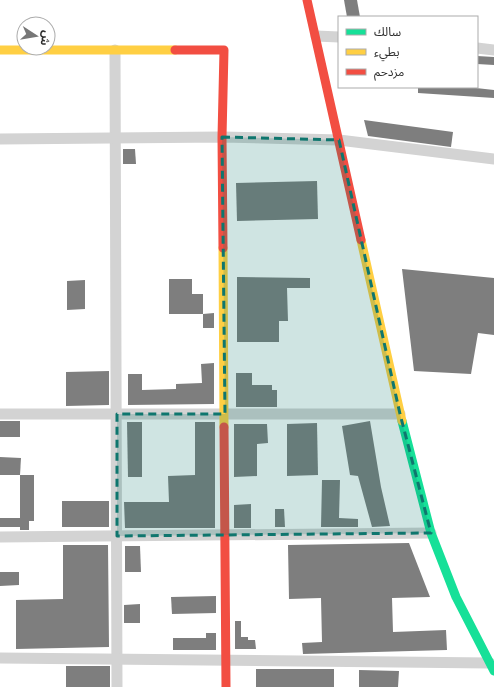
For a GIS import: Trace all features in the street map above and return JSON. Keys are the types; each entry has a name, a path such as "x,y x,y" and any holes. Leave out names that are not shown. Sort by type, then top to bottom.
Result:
{"street":[{"path":"0,658 226,660 492,667 456,597 431,533 400,414 307,0"},
{"path":"316,36 338,37"},
{"path":"478,48 494,50"},
{"path":"0,50 224,50 222,137 226,687"},
{"path":"115,50 117,687"},
{"path":"0,139 222,137 339,140 494,159"},
{"path":"0,414 400,414"},
{"path":"0,537 431,533"}],"highlighted area":[{"path":"222,137 339,140 400,414 431,533 117,536 117,414 225,414"}],"building":[{"path":"344,0 357,0 360,16 347,16"},
{"path":"478,56 494,57 494,65 478,64"},
{"path":"418,88 476,88 494,90 494,98 418,93"},
{"path":"364,120 453,132 451,147 368,136"},
{"path":"123,149 135,149 136,164 123,164"},
{"path":"317,181 318,219 237,221 236,183"},
{"path":"402,269 494,278 494,335 478,333 471,374 414,371"},
{"path":"237,277 310,278 310,288 287,288 288,321 279,321 279,342 237,342"},
{"path":"169,279 192,279 192,294 203,294 203,314 169,314"},
{"path":"85,280 85,309 67,310 67,281"},
{"path":"214,313 214,328 203,328 203,314"},
{"path":"214,363 214,404 128,405 128,374 142,374 142,390 176,389 176,384 202,383 201,364"},
{"path":"109,371 109,405 66,406 66,372"},
{"path":"236,373 252,373 252,385 272,385 272,390 277,390 277,407 236,407"},
{"path":"0,421 20,421 20,437 0,437"},
{"path":"370,421 381,487 390,526 372,527 358,476 350,475 342,426"},
{"path":"127,422 142,422 142,477 128,477"},
{"path":"195,422 215,422 215,528 125,528 124,502 169,502 168,476 195,475"},
{"path":"317,423 318,475 287,476 287,424"},
{"path":"234,424 267,424 268,443 257,444 257,476 234,477"},
{"path":"0,457 21,458 20,475 0,475"},
{"path":"20,475 34,475 34,521 29,521 29,530 20,530 20,527 0,527 0,518 20,518"},
{"path":"322,480 340,480 339,518 358,519 358,527 321,527"},
{"path":"62,501 109,501 109,527 62,527"},
{"path":"251,504 251,528 234,528 234,505"},
{"path":"275,509 284,509 285,527 275,527"},
{"path":"409,543 430,597 392,598 393,632 446,630 447,650 303,654 302,643 322,642 321,598 289,599 288,545"},
{"path":"63,545 108,545 109,647 16,649 16,600 63,599"},
{"path":"125,546 140,546 141,572 125,572"},
{"path":"0,572 19,572 19,585 0,586"},
{"path":"216,596 216,613 172,614 171,597"},
{"path":"140,604 140,623 124,623 124,605"},
{"path":"235,621 241,621 241,637 248,637 248,640 255,640 256,649 235,649"},
{"path":"206,633 216,633 216,650 173,650 173,638 206,638"},
{"path":"66,666 110,666 110,687 66,687"},
{"path":"256,669 334,669 334,687 256,687"},
{"path":"359,670 399,671 398,687 359,687"}],"traffic: fast":[{"path":"402,421 431,533 456,597 494,671"}],"traffic: slow":[{"path":"0,50 175,50"},
{"path":"361,240 402,421"},
{"path":"223,248 224,427"}],"traffic: jam":[{"path":"307,0 361,240"},
{"path":"175,50 224,50 222,137 223,248"},
{"path":"224,427 226,687"}]}
